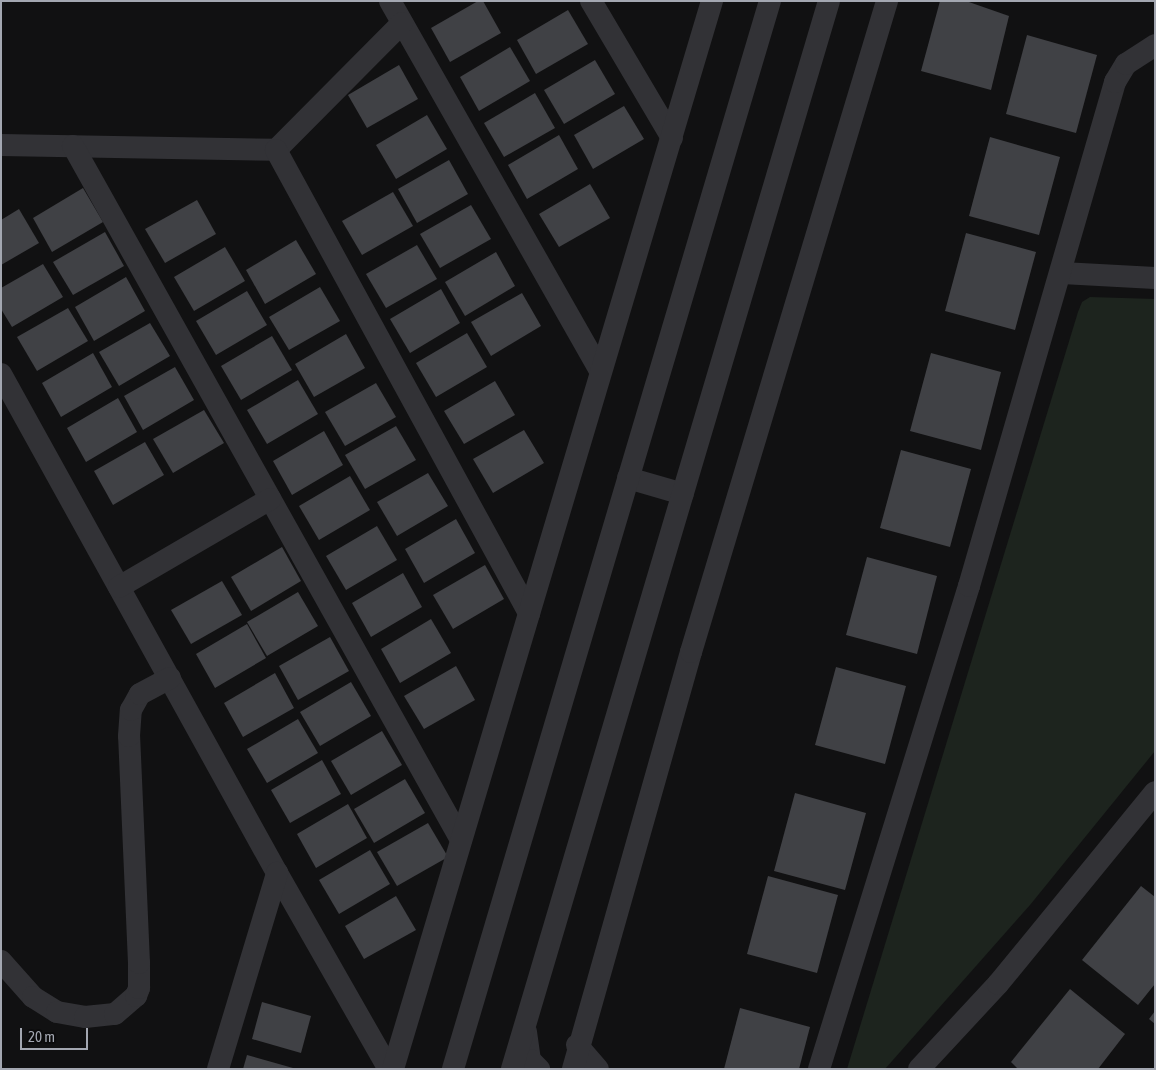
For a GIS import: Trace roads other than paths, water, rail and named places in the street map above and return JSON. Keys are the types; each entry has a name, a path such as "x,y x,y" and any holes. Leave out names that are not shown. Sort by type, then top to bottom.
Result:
{"street":[{"path":"390,1 600,371"},
{"path":"592,1 672,138"},
{"path":"391,1069 712,1"},
{"path":"453,1069 770,1"},
{"path":"512,1069 829,1"},
{"path":"573,1069 577,1044 690,652 887,1"},
{"path":"1,145 276,150 402,23"},
{"path":"819,1069 966,596 1062,272 1115,82 1126,64 1155,45"},
{"path":"73,146 461,840"},
{"path":"276,150 529,613"},
{"path":"1062,272 1155,278"},
{"path":"1,374 9,408 119,587 277,873 391,1069"},
{"path":"628,478 683,494"},
{"path":"119,587 270,498"},
{"path":"1,961 32,997 57,1012 85,1017 115,1014 136,996 139,988 139,963 129,736 131,710 140,694 170,678"},
{"path":"919,1069 998,984 1155,792"},
{"path":"218,1069 277,873"},
{"path":"526,1023 527,1050 530,1060 539,1069"},
{"path":"577,1044 598,1069"}]}
